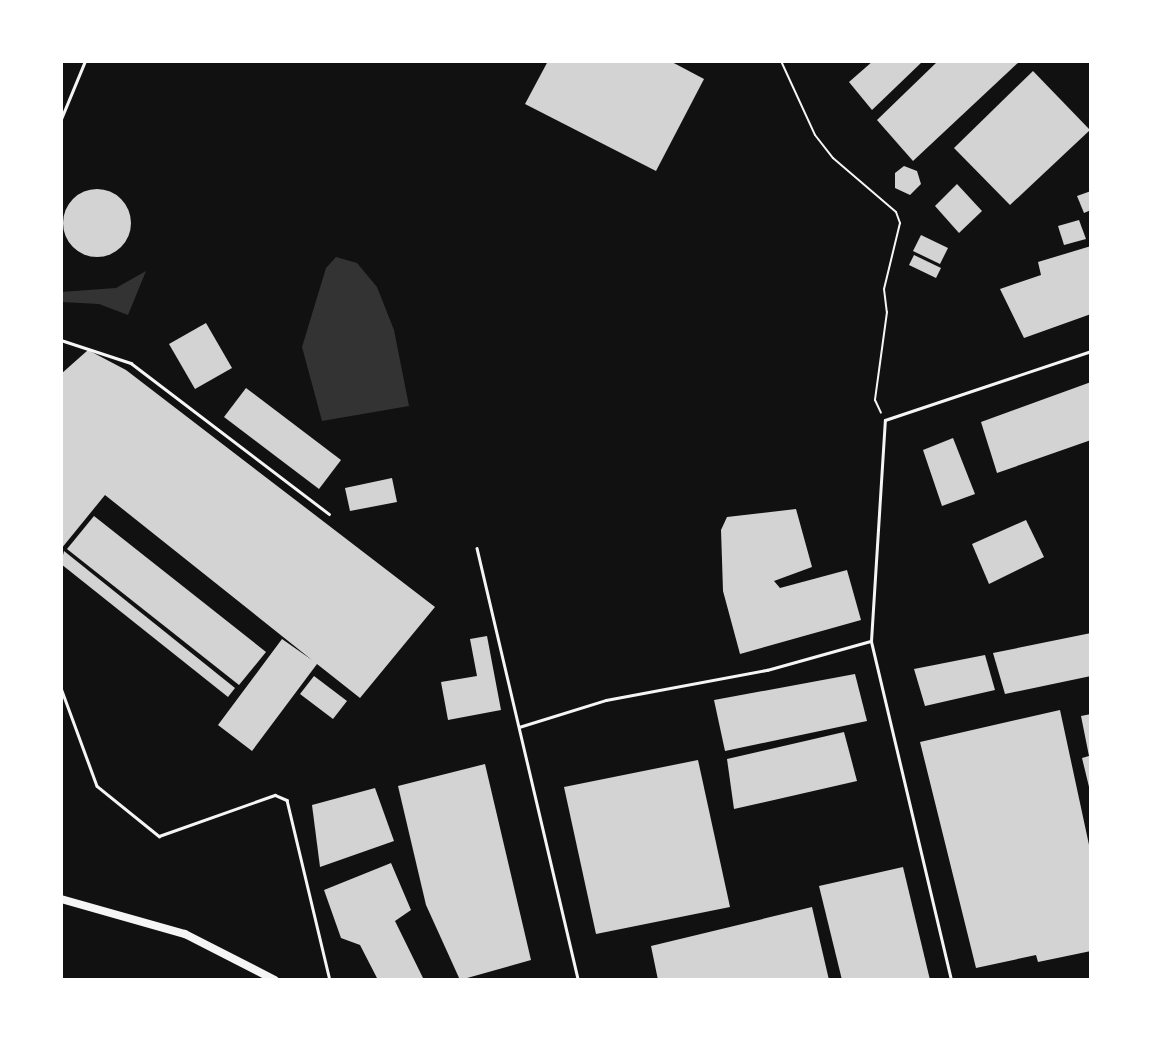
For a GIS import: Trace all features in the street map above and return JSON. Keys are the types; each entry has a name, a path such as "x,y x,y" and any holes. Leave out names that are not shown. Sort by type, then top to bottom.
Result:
{"main road":[{"path":"61,899 185,934 275,980"}],"lane":[{"path":"61,119 85,61"},
{"path":"61,340 131,363 330,514"},
{"path":"951,980 871,640 885,420 1091,351"},
{"path":"477,548 578,980"},
{"path":"519,727 606,700 767,670 871,640"},
{"path":"61,688 97,786 159,836 275,795 286,800 330,980"}],"path":[{"path":"780,61 815,135 833,158 896,212 900,223 888,264 887,312 877,370 875,400 885,420"}],"shaded area":[{"path":"336,257 357,263 377,287 394,330 409,406 322,421 302,347 326,268"},
{"path":"146,271 128,315 99,304 61,302 61,292 116,288"}],"building":[{"path":"548,61 670,61 704,79 656,171 525,104"},
{"path":"873,61 923,61 872,110 849,82"},
{"path":"938,61 1020,61 913,161 877,120"},
{"path":"1033,71 1090,130 1010,205 954,148"},
{"path":"904,166 917,171 921,184 910,195 895,188 895,173"},
{"path":"957,184 982,211 959,233 935,206"},
{"path":"97,189 110,192 121,199 128,210 131,223 128,236 121,247 110,254 97,257 84,254 73,247 66,236 63,223 66,210 73,199 84,192"},
{"path":"1091,191 1091,210 1084,213 1077,196"},
{"path":"1079,220 1086,239 1064,245 1058,226"},
{"path":"921,235 948,248 940,264 913,251"},
{"path":"1091,246 1091,314 1024,338 1000,289 1041,275 1038,262"},
{"path":"914,255 941,268 936,278 909,265"},
{"path":"206,323 232,368 195,389 169,344"},
{"path":"88,350 126,370 435,607 360,698 317,664 252,751 218,725 282,639 312,660 105,495 61,549 61,374"},
{"path":"1091,382 1091,440 997,473 981,422"},
{"path":"246,388 341,460 319,489 224,417"},
{"path":"953,438 975,494 942,506 923,450"},
{"path":"392,478 397,502 350,511 345,488"},
{"path":"796,509 812,567 774,581 780,588 847,570 861,620 740,654 723,591 721,530 727,517"},
{"path":"94,516 266,652 239,685 67,549"},
{"path":"1026,520 1044,557 989,584 972,544"},
{"path":"64,551 235,688 228,697 61,564"},
{"path":"1091,633 1091,676 1005,694 993,653"},
{"path":"487,636 501,710 448,720 441,682 477,676 470,639"},
{"path":"985,655 995,690 925,706 914,669"},
{"path":"855,674 867,721 725,751 714,700"},
{"path":"314,676 347,701 333,719 300,694"},
{"path":"1060,710 1091,854 1091,951 1038,962 1036,955 976,968 920,742"},
{"path":"1091,714 1090,791 1082,758 1089,756 1081,716"},
{"path":"844,732 857,781 734,809 727,759"},
{"path":"698,760 730,907 596,934 564,787"},
{"path":"485,764 531,960 460,980 426,905 398,786"},
{"path":"375,788 394,841 320,867 312,805"},
{"path":"391,863 411,910 395,921 424,980 378,980 360,945 341,938 324,890"},
{"path":"903,867 930,980 842,980 819,886"},
{"path":"812,907 829,980 658,980 651,946"}]}
